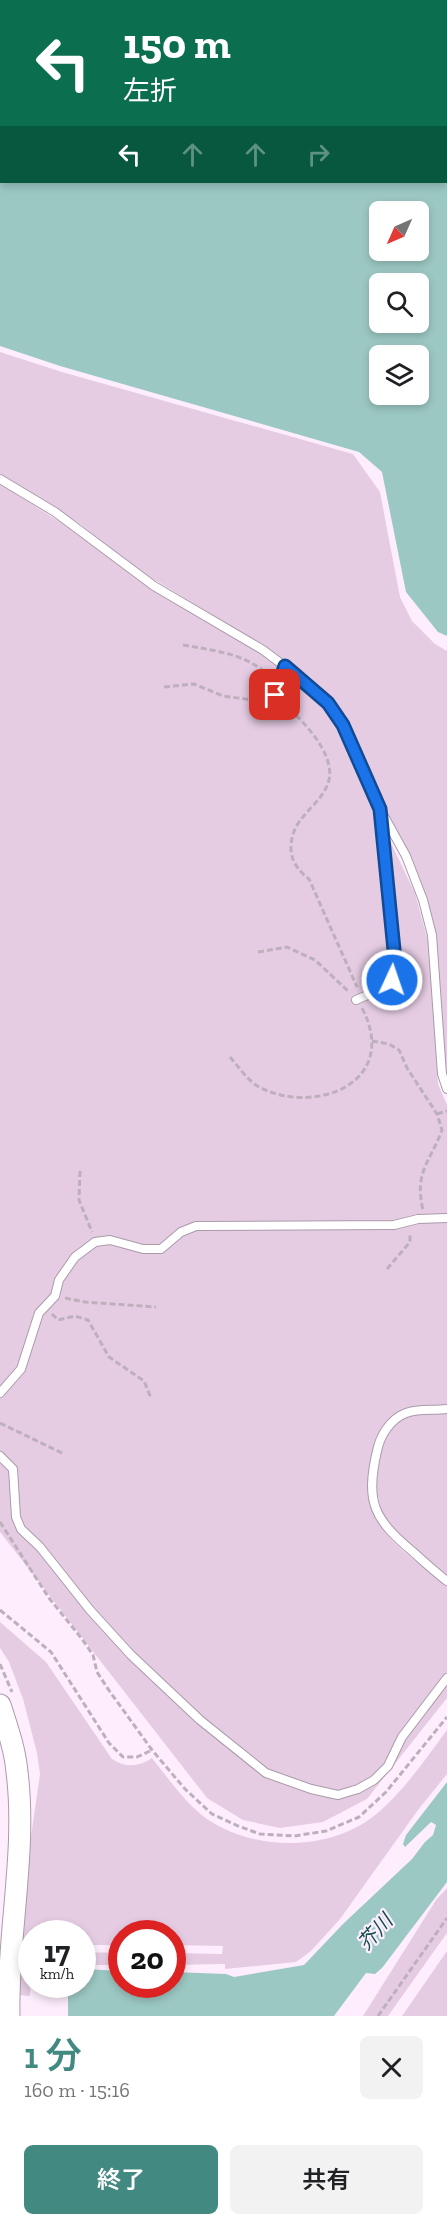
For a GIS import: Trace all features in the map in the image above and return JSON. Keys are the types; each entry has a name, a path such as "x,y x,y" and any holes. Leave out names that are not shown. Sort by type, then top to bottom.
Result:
{"street":[{"path":"0,1705 10,1736 17,1770 20,1806 4,1986 9,2016"}],"lane":[{"path":"0,479 55,512 154,586 262,650 285,666 328,703 343,725 380,809 406,856 423,900 432,935 442,1074 447,1089"},
{"path":"275,695 285,666"},
{"path":"358,998 379,990 392,980 395,960 380,809"},
{"path":"0,1393 21,1370 39,1313 55,1296 59,1280 75,1257 95,1242 110,1240 143,1250 161,1249 181,1232 196,1226 394,1225 422,1218 447,1218"},
{"path":"447,1409 415,1410 398,1417 390,1424 379,1443 373,1468 372,1495 377,1515 388,1531 447,1581"},
{"path":"0,1456 13,1469 16,1517 21,1529 40,1547 90,1610 131,1655 200,1720 266,1773 311,1789 338,1795 358,1789 374,1780 388,1766 402,1737 447,1678"}],"path":[{"path":"183,645 241,656 262,669 278,686"},
{"path":"164,687 194,684 223,696 253,700 275,695 303,720 317,740 327,763 329,780 291,835 291,854 299,871 309,879 372,1031 373,1055 363,1074 343,1089 310,1097 283,1096 257,1086 230,1057"},
{"path":"258,952 287,947 315,960 358,998"},
{"path":"372,1041 389,1044 399,1050 407,1068 437,1114 442,1130 424,1163 419,1193 422,1218 410,1233 410,1242 387,1269"},
{"path":"437,1114 447,1111"},
{"path":"80,1171 79,1200 95,1242"},
{"path":"55,1296 85,1302 156,1307"},
{"path":"45,1307 58,1320 75,1316 88,1320 109,1357 144,1381 151,1398"},
{"path":"0,1423 64,1454"},
{"path":"0,1610 51,1652 109,1743 123,1757 137,1757 152,1750"},
{"path":"378,2016 447,1918"}],"shaded area":[{"path":"0,352 62,372 353,454 380,492 400,597 412,621 435,644 447,651 447,1080 430,909 418,874 382,806 339,711 315,687 259,643 140,571 79,523 0,476"},
{"path":"0,484 63,524 152,590 270,659 321,703 338,723 376,812 415,893 429,945 438,1084 447,1105 447,1405 389,1419 370,1465 368,1491 379,1524 390,1538 447,1585 447,1698 367,1799 323,1822 280,1828 243,1820 207,1798 0,1532"},
{"path":"447,1411 447,1576 390,1527 378,1499 376,1482 380,1449 386,1435 396,1423 413,1414"},
{"path":"0,1622 46,1662 112,1759 122,1764 132,1765 152,1758 199,1813 224,1829 242,1836 261,1841 301,1843 339,1835 357,1827 370,1819 395,1796 447,1730 447,1774 418,1810 340,1919 311,1951 296,1962 225,1969 225,1964 186,1965 186,1953 222,1954 223,1946 186,1945 186,1920 108,1920 108,1945 96,1945 96,1920 20,1920 40,1774 23,1699 9,1662 0,1648"},
{"path":"447,1888 447,1933 388,2016 363,2016 436,1900"},
{"path":"447,1951 447,2016 402,2016"},
{"path":"96,1952 108,1953 108,1965 96,1965"}],"water":[{"path":"0,183 447,183 447,636 438,632 406,592 382,472 359,452 60,366 0,346"},
{"name":"芥川","path":"447,1782 447,1882 382,1968 375,1974 366,1973 334,2016 68,2016 68,1998 96,1998 96,1970 108,1970 108,1998 186,1998 186,1972 226,1974 234,1977 304,1965 343,1924 412,1859 433,1835 436,1825 431,1822 405,1847 403,1844 406,1835"}],"route":[{"path":"275,695 285,666 328,703 343,725 380,809 395,960 392,980"}]}
